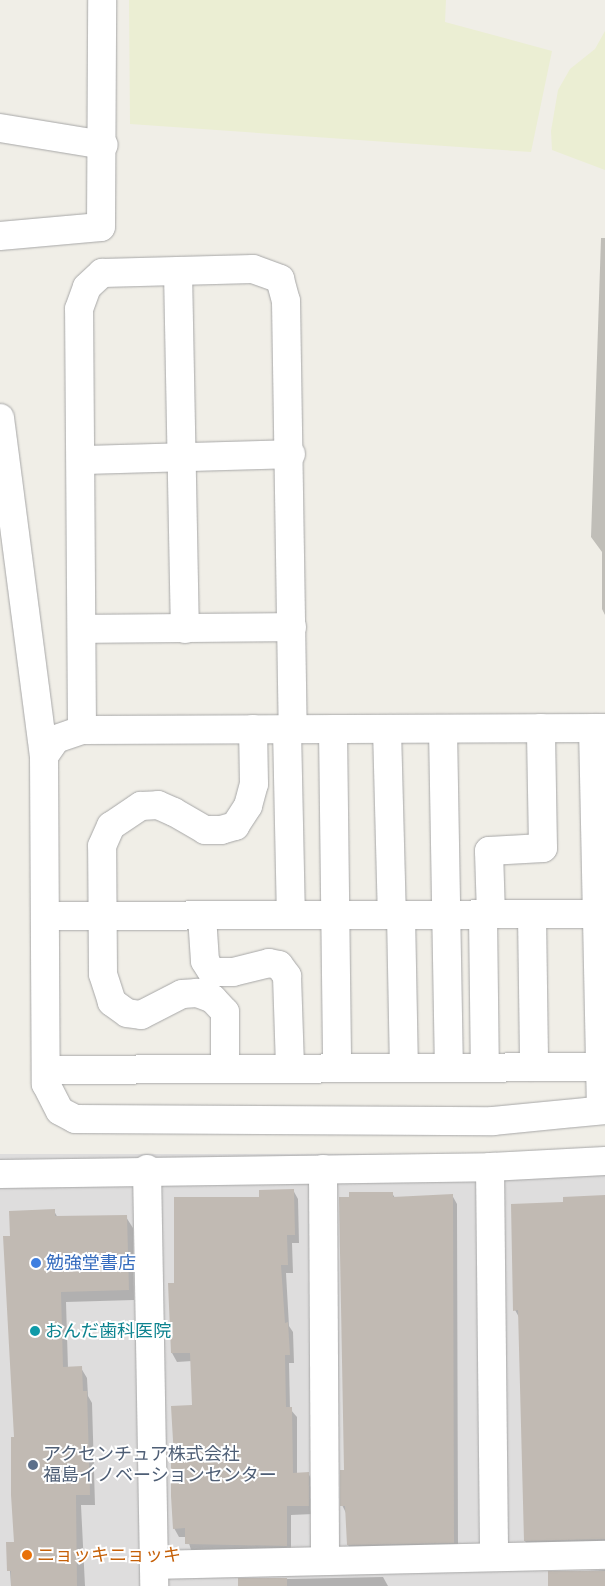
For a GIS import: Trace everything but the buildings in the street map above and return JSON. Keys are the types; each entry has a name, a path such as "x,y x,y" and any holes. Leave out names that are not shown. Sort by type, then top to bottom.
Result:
{"street":[{"path":"0,236 101,227 104,145 102,0"},
{"path":"0,128 104,145"},
{"path":"82,730 83,629 79,309 87,287 102,273 253,269 280,279 286,301 291,454 291,915"},
{"path":"178,271 185,629"},
{"path":"0,418 44,756 46,1070 50,1096 60,1111 75,1119 493,1121 603,1110 599,728 82,730 56,739 44,756"},
{"path":"81,460 291,454"},
{"path":"83,629 292,627"},
{"path":"485,1068 489,851 543,848 541,728"},
{"path":"225,1069 225,1012 213,999 197,993 182,994 141,1016 127,1013 112,1002 103,974 102,846 111,826 125,814 141,806 174,812 205,830 221,830 236,826 248,806 254,784 253,729"},
{"path":"333,729 337,1068"},
{"path":"387,729 404,1068"},
{"path":"443,729 450,1068"},
{"path":"45,916 601,914"},
{"path":"532,915 534,1067"},
{"path":"202,916 205,961 212,972 233,972 269,963 279,964 287,976 290,1068"},
{"path":"46,1070 603,1067"},
{"path":"0,1174 147,1169 490,1167 605,1161"},
{"path":"490,1167 494,1557"},
{"path":"147,1169 154,1575 325,1560 605,1555"},
{"path":"323,1169 325,1560"}],"shaded area":[{"path":"0,1154 605,1154 605,1586 0,1586"}],"green space":[{"path":"129,0 446,0 445,22 552,51 531,152 130,124"},
{"path":"605,31 605,170 552,150 551,131 558,90 570,69 595,49"}],"place":[{"name":"勉強堂書店","path":"36,1263"},
{"name":"おんだ歯科医院","path":"35,1331"},
{"name":"アクセンチュア株式会社 福島イノベーションセンター","path":"33,1465"},
{"name":"ニョッキニョッキ","path":"27,1555"}]}
